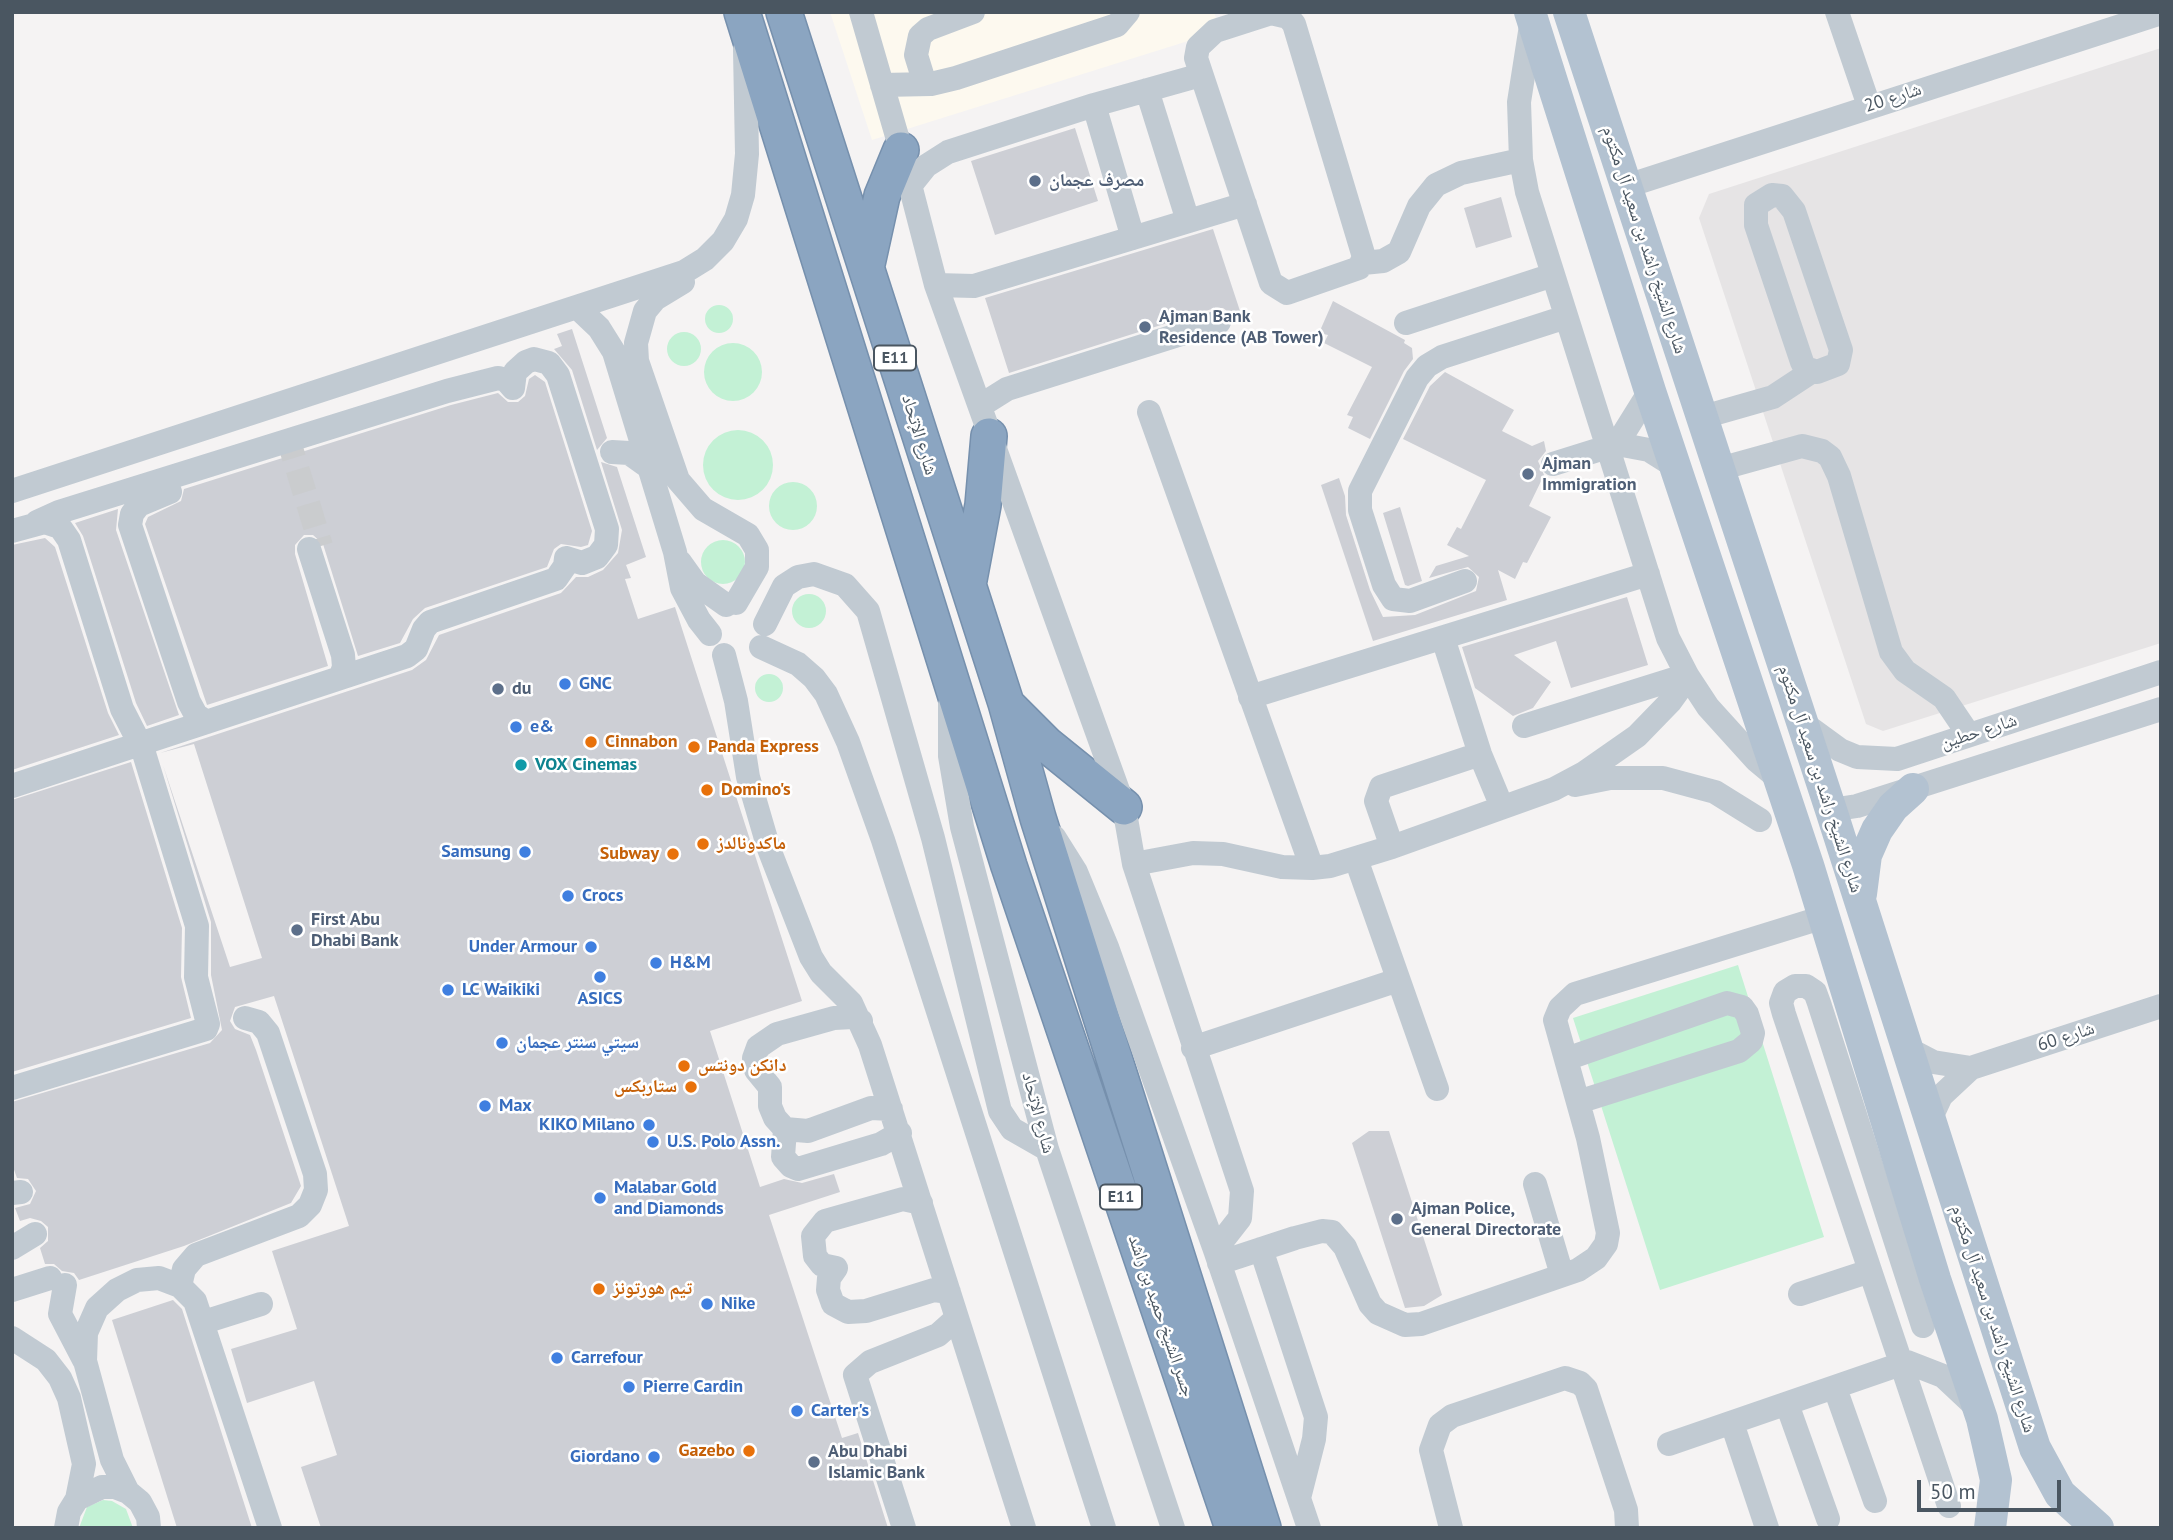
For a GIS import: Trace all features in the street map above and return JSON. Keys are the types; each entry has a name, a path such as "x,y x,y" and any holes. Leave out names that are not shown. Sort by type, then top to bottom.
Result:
{"highway":[{"name":"شارع الإتحاد","path":"784,12 967,589 1006,703 1055,873"},
{"name":"شارع الإتحاد","path":"743,17 1009,866"},
{"path":"866,267 882,196 901,150"},
{"path":"967,589 983,505 985,421"},
{"path":"1006,703 1046,744 1124,807"},
{"name":"جسر الشيخ حميد بن راشد","path":"1009,866 1233,1528"},
{"name":"جسر الشيخ حميد بن راشد","path":"1055,873 1264,1528"}],"main road":[{"name":"شارع الشيخ راشد بن سعيد آل مكتوم","path":"1569,12 1831,810 2035,1448 2060,1494 2098,1528"},
{"path":"1531,15 1650,391 1741,658 1935,1279 1982,1419 1996,1480 1990,1528"},
{"path":"1741,658 1769,700 1807,795 1822,808 1831,810"},
{"path":"1861,909 1861,882 1872,842 1893,807 1913,789"}],"street":[{"path":"861,12 936,285 1124,807 1134,864 1242,1191 1240,1218 1217,1256"},
{"path":"922,84 916,55 920,36 928,29 973,12"},
{"path":"885,94 956,78 1108,28 1123,20 1128,12"},
{"path":"1838,12 1869,106"},
{"path":"1363,263 1362,251 1294,24 1280,13 1271,13 1214,31 1198,47 1196,58 1272,283 1287,293 1352,271 1363,263 1383,261 1399,252 1419,206 1436,185 1461,173 1521,160"},
{"name":"شارع 20","path":"1627,186 2161,13"},
{"path":"1531,15 1519,102 1521,160 1527,192 1566,317 1612,445 1668,638 1687,676 1709,707 1756,760 1780,780"},
{"path":"710,634 717,612 731,604 757,567 757,550 748,535 703,509 678,480 637,361 636,343 645,311 656,299 689,277 723,241 736,219 743,195 747,154 743,17"},
{"path":"910,186 926,166 948,152 1094,105 1201,75"},
{"path":"1147,90 1188,222"},
{"path":"1094,105 1133,238"},
{"path":"1703,417 1773,397 1811,372 1838,364 1841,350 1794,211 1782,196 1772,195 1763,198 1754,215 1802,362 1811,372"},
{"path":"936,285 974,286 1245,204"},
{"path":"12,491 579,309 684,272 705,259"},
{"path":"1405,323 1553,275"},
{"path":"579,309 599,328 614,352 675,552 682,588 717,649 724,655 740,659 748,657 763,635 785,586 798,577 814,574 845,585 868,611 933,838 1000,1111 1012,1129 1047,1149"},
{"path":"1465,581 1410,601 1394,599 1384,585 1360,510 1360,491 1417,378 1427,366 1442,357 1566,317"},
{"path":"985,421 1007,389 1219,322"},
{"path":"12,531 92,500 208,463 493,379 502,378 513,388 515,372 526,362 542,360 555,369 607,529 606,545 597,558 582,563 566,558 565,566 556,579 430,622 412,653 151,742 12,786"},
{"path":"307,396 350,414 361,388 372,376"},
{"path":"1612,445 1650,391"},
{"path":"254,414 287,435 302,414 307,396"},
{"path":"1149,412 1311,868"},
{"path":"635,420 626,434 610,448 629,453 650,468"},
{"path":"207,722 197,715 189,702 130,525 132,514 139,505 182,486 208,463 212,436 218,425"},
{"path":"1553,464 1612,445 1649,450 1676,467"},
{"path":"1719,469 1801,446 1822,451 1830,457 1839,475 1891,652 1905,671 1944,698 1969,735"},
{"path":"141,450 166,474"},
{"path":"126,487 127,468 141,450"},
{"path":"61,476 79,484 92,500"},
{"path":"12,1088 18,1089 208,1027 196,977 198,932 149,730 142,717 82,528 82,514 92,500"},
{"path":"37,522 60,527 69,540 122,709 151,742"},
{"path":"340,678 344,667 343,655 315,547 353,648 361,660 373,668"},
{"path":"675,552 695,583 731,604 754,608 763,635 814,678 826,694 848,742 883,840 1104,1528"},
{"path":"1250,697 1648,574"},
{"path":"1443,638 1480,754 1502,807"},
{"path":"724,655 736,701 748,777 802,940 815,965 851,1003 861,1021 900,1133 1024,1528"},
{"path":"2073,737 2068,722 2071,714 2137,689 2157,673"},
{"name":"شارع حطين","path":"1802,723 1840,750 1877,760 1896,759 2157,673"},
{"path":"1554,789 1612,756 1660,714 1687,676"},
{"path":"1524,726 1687,676"},
{"name":"شارع الإتحاد","path":"951,687 950,755 961,827 1047,1149 1174,1528"},
{"path":"1660,714 1684,708 1709,707"},
{"name":"شارع حطين","path":"1831,810 1857,806 1913,789 2161,709"},
{"path":"1392,847 1376,801 1381,787 1480,754"},
{"path":"1134,864 1193,853 1223,854 1282,867 1311,868 1356,859 1554,789 1610,778 1663,778 1715,792 1760,820"},
{"name":"شارع الإتحاد","path":"1038,818 1058,841 1091,903 1217,1256 1309,1528"},
{"path":"1356,859 1437,1089"},
{"path":"1217,1256 1261,1249 1322,1231 1332,1232 1346,1247 1370,1304 1378,1313 1405,1325 1421,1324 1578,1270 1596,1258 1606,1244 1608,1233 1578,1102 1555,1020 1560,1007 1575,994 1824,917"},
{"path":"1193,1048 1398,980"},
{"path":"1923,1326 1815,992 1806,986 1795,986 1785,992 1781,1003 1784,1014 1870,1271 1904,1363 1949,1506"},
{"path":"1566,1059 1727,1003 1741,1007 1747,1014 1753,1033 1746,1046 1739,1051 1578,1102"},
{"name":"شارع 60","path":"1929,1122 1941,1096 1971,1068 2161,1006"},
{"path":"861,1021 853,1017 834,1018 766,1039 758,1047 754,1058 756,1070 770,1087 770,1106 775,1118 785,1129 808,1130 871,1108 891,1109"},
{"path":"180,1286 184,1269 196,1255 299,1216 310,1205 316,1190 315,1174 268,1033 259,1021 245,1018"},
{"name":"شارع 60","path":"1906,1048 1933,1062 1971,1068"},
{"path":"785,1129 783,1157 798,1169 881,1144 900,1133"},
{"path":"1535,1184 1562,1275"},
{"path":"921,1203 903,1199 825,1221 813,1236 812,1246 819,1261 836,1268 829,1278 828,1290 833,1304 848,1312 866,1311 934,1290 949,1292"},
{"path":"12,1248 35,1234"},
{"path":"1261,1249 1316,1417 1314,1439 1299,1498"},
{"path":"1800,1294 1870,1271"},
{"path":"85,1361 86,1334 91,1321 97,1308 117,1290 137,1280 159,1279 180,1286 195,1301 204,1322 270,1528"},
{"path":"1904,1363 1923,1326 1935,1279"},
{"path":"14,1283 57,1281 60,1314 85,1361 112,1460 128,1492"},
{"path":"204,1322 261,1304"},
{"path":"904,1528 855,1375 870,1362 938,1335 957,1318"},
{"path":"12,1338 29,1346 47,1360 60,1378 69,1398 83,1464 77,1499 69,1512 66,1528"},
{"path":"1669,1444 1904,1363 1934,1371 1959,1387 1982,1419"},
{"path":"1451,1528 1431,1450 1440,1425 1452,1416 1565,1378 1580,1383 1586,1389 1626,1510 1627,1528"},
{"path":"1835,1388 1875,1501"},
{"path":"1787,1404 1828,1520"},
{"path":"1732,1423 1767,1528"},
{"path":"77,1499 102,1487 115,1487 128,1492 140,1502 148,1517 149,1528"}],"shaded area":[{"path":"830,12 1214,12 1220,31 872,140"},
{"path":"2161,48 2161,643 1883,731 1866,724 1699,218 1709,194"}],"green space":[{"path":"719,305 729,309 733,319 729,329 719,333 709,329 705,319 709,309"},
{"path":"684,332 696,337 701,349 696,361 684,366 672,361 667,349 672,337"},
{"path":"733,343 754,351 762,372 754,393 733,401 712,393 704,372 712,351"},
{"path":"745,430 758,436 767,445 771,451 771,479 763,490 752,498 731,500 713,490 705,479 703,458 713,440 724,432"},
{"path":"793,482 810,489 817,506 810,523 793,530 776,523 769,506 776,489"},
{"path":"723,540 738,547 745,562 738,577 723,584 708,577 701,562 708,547"},
{"path":"809,594 821,599 826,611 821,623 809,628 797,623 792,611 797,599"},
{"path":"769,674 779,678 783,688 779,698 769,702 759,698 755,688 759,678"},
{"path":"1738,965 1824,1237 1660,1290 1573,1018"},
{"path":"103,1500 112,1501 126,1509 133,1528 79,1528 87,1507"}],"building":[{"name":"مصرف عجمان","path":"1075,128 1098,201 995,235 971,161"},
{"path":"1501,197 1512,237 1476,248 1464,208"},
{"path":"1213,229 1240,311 1231,314 1223,308 1215,308 1009,373 985,298"},
{"path":"1333,301 1405,340 1404,343 1412,348 1413,359 1404,371 1370,439 1348,428 1353,417 1347,415 1372,367 1324,343 1328,335 1319,333"},
{"path":"572,329 607,438 597,450 572,370 554,349 562,346 557,334"},
{"name":"Ajman Immigration","path":"1445,372 1514,410 1502,431 1532,446 1544,441 1546,451 1538,461 1544,475 1529,506 1551,517 1527,563 1523,562 1515,579 1498,570 1507,600 1373,641 1321,485 1339,478 1345,496 1346,515 1370,590 1383,617 1415,615 1476,591 1479,577 1468,567 1429,578 1436,566 1469,556 1447,545 1457,527 1461,529 1486,480 1403,439 1430,386"},
{"path":"535,375 545,382 592,531 588,545 581,547 561,544 554,549 547,567 425,608 413,619 400,643 358,656 323,544 313,535 304,535 295,545 295,554 328,666 207,705 145,524 148,517 181,501 184,489 451,405 498,393 508,402 518,402 525,396 529,379"},
{"name":"سيتي سنتر عجمان","path":"601,462 617,467 646,557 626,565 631,578 625,579 638,619 675,607 802,1001 710,1031 760,1187 784,1179 802,1183 834,1174 840,1192 769,1215 842,1438 858,1433 888,1528 321,1528 301,1467 337,1455 314,1381 247,1403 231,1349 297,1329 272,1251 349,1226 274,996 235,1007 230,1021 235,1029 250,1035 256,1050 301,1186 291,1203 184,1246 79,1280 74,1273 62,1271 54,1264 45,1264 40,1248 48,1241 48,1227 41,1221 30,1218 20,1221 15,1208 30,1204 36,1191 28,1179 17,1178 12,1164 12,1102 210,1043 222,1030 211,975 211,922 163,765 230,967 262,958 194,744 160,753 412,670 426,660 439,635 561,593 576,577 588,577 603,570 618,553 622,530"},
{"path":"1400,507 1422,581 1408,586 1405,585 1383,513"},
{"path":"118,509 116,530 179,715 147,726 136,703 83,536 75,523"},
{"path":"45,538 55,547 108,713 119,735 12,770 12,545"},
{"path":"1627,597 1648,665 1571,688 1556,641 1514,655 1551,682 1533,708 1513,716 1475,688 1462,647"},
{"path":"131,762 182,928 181,977 191,1018 12,1072 12,800"},
{"name":"Ajman Police, General Directorate","path":"1369,1131 1389,1131 1442,1295 1424,1306 1405,1308 1352,1143"},
{"path":"173,1300 182,1309 252,1528 177,1528 112,1320"}],"tunnel":[{"path":"287,435 321,546"}],"place":[{"name":"مصرف عجمان","path":"1035,181"},
{"name":"Ajman Bank Residence (AB Tower)","path":"1145,327"},
{"name":"Ajman Immigration","path":"1528,474"},
{"name":"GNC","path":"565,684"},
{"name":"du","path":"498,689"},
{"name":"e&","path":"516,727"},
{"name":"Cinnabon","path":"591,742"},
{"name":"Panda Express","path":"694,747"},
{"name":"VOX Cinemas","path":"521,765"},
{"name":"Domino's","path":"707,790"},
{"name":"ماكدونالدز","path":"703,844"},
{"name":"Samsung","path":"525,852"},
{"name":"Subway","path":"673,854"},
{"name":"Crocs","path":"568,896"},
{"name":"First Abu Dhabi Bank","path":"297,930"},
{"name":"Under Armour","path":"591,947"},
{"name":"H&M","path":"656,963"},
{"name":"ASICS","path":"600,977"},
{"name":"LC Waikiki","path":"448,990"},
{"name":"سيتي سنتر عجمان","path":"502,1043"},
{"name":"دانكن دونتس","path":"684,1066"},
{"name":"ستاربكس","path":"691,1087"},
{"name":"Max","path":"485,1106"},
{"name":"KIKO Milano","path":"649,1125"},
{"name":"U.S. Polo Assn.","path":"653,1142"},
{"name":"Malabar Gold and Diamonds","path":"600,1198"},
{"name":"Ajman Police, General Directorate","path":"1397,1219"},
{"name":"تيم هورتونز","path":"599,1289"},
{"name":"Nike","path":"707,1304"},
{"name":"Carrefour","path":"557,1358"},
{"name":"Pierre Cardin","path":"629,1387"},
{"name":"Carter's","path":"797,1411"},
{"name":"Gazebo","path":"749,1451"},
{"name":"Giordano","path":"654,1457"},
{"name":"Abu Dhabi Islamic Bank","path":"814,1462"}]}
